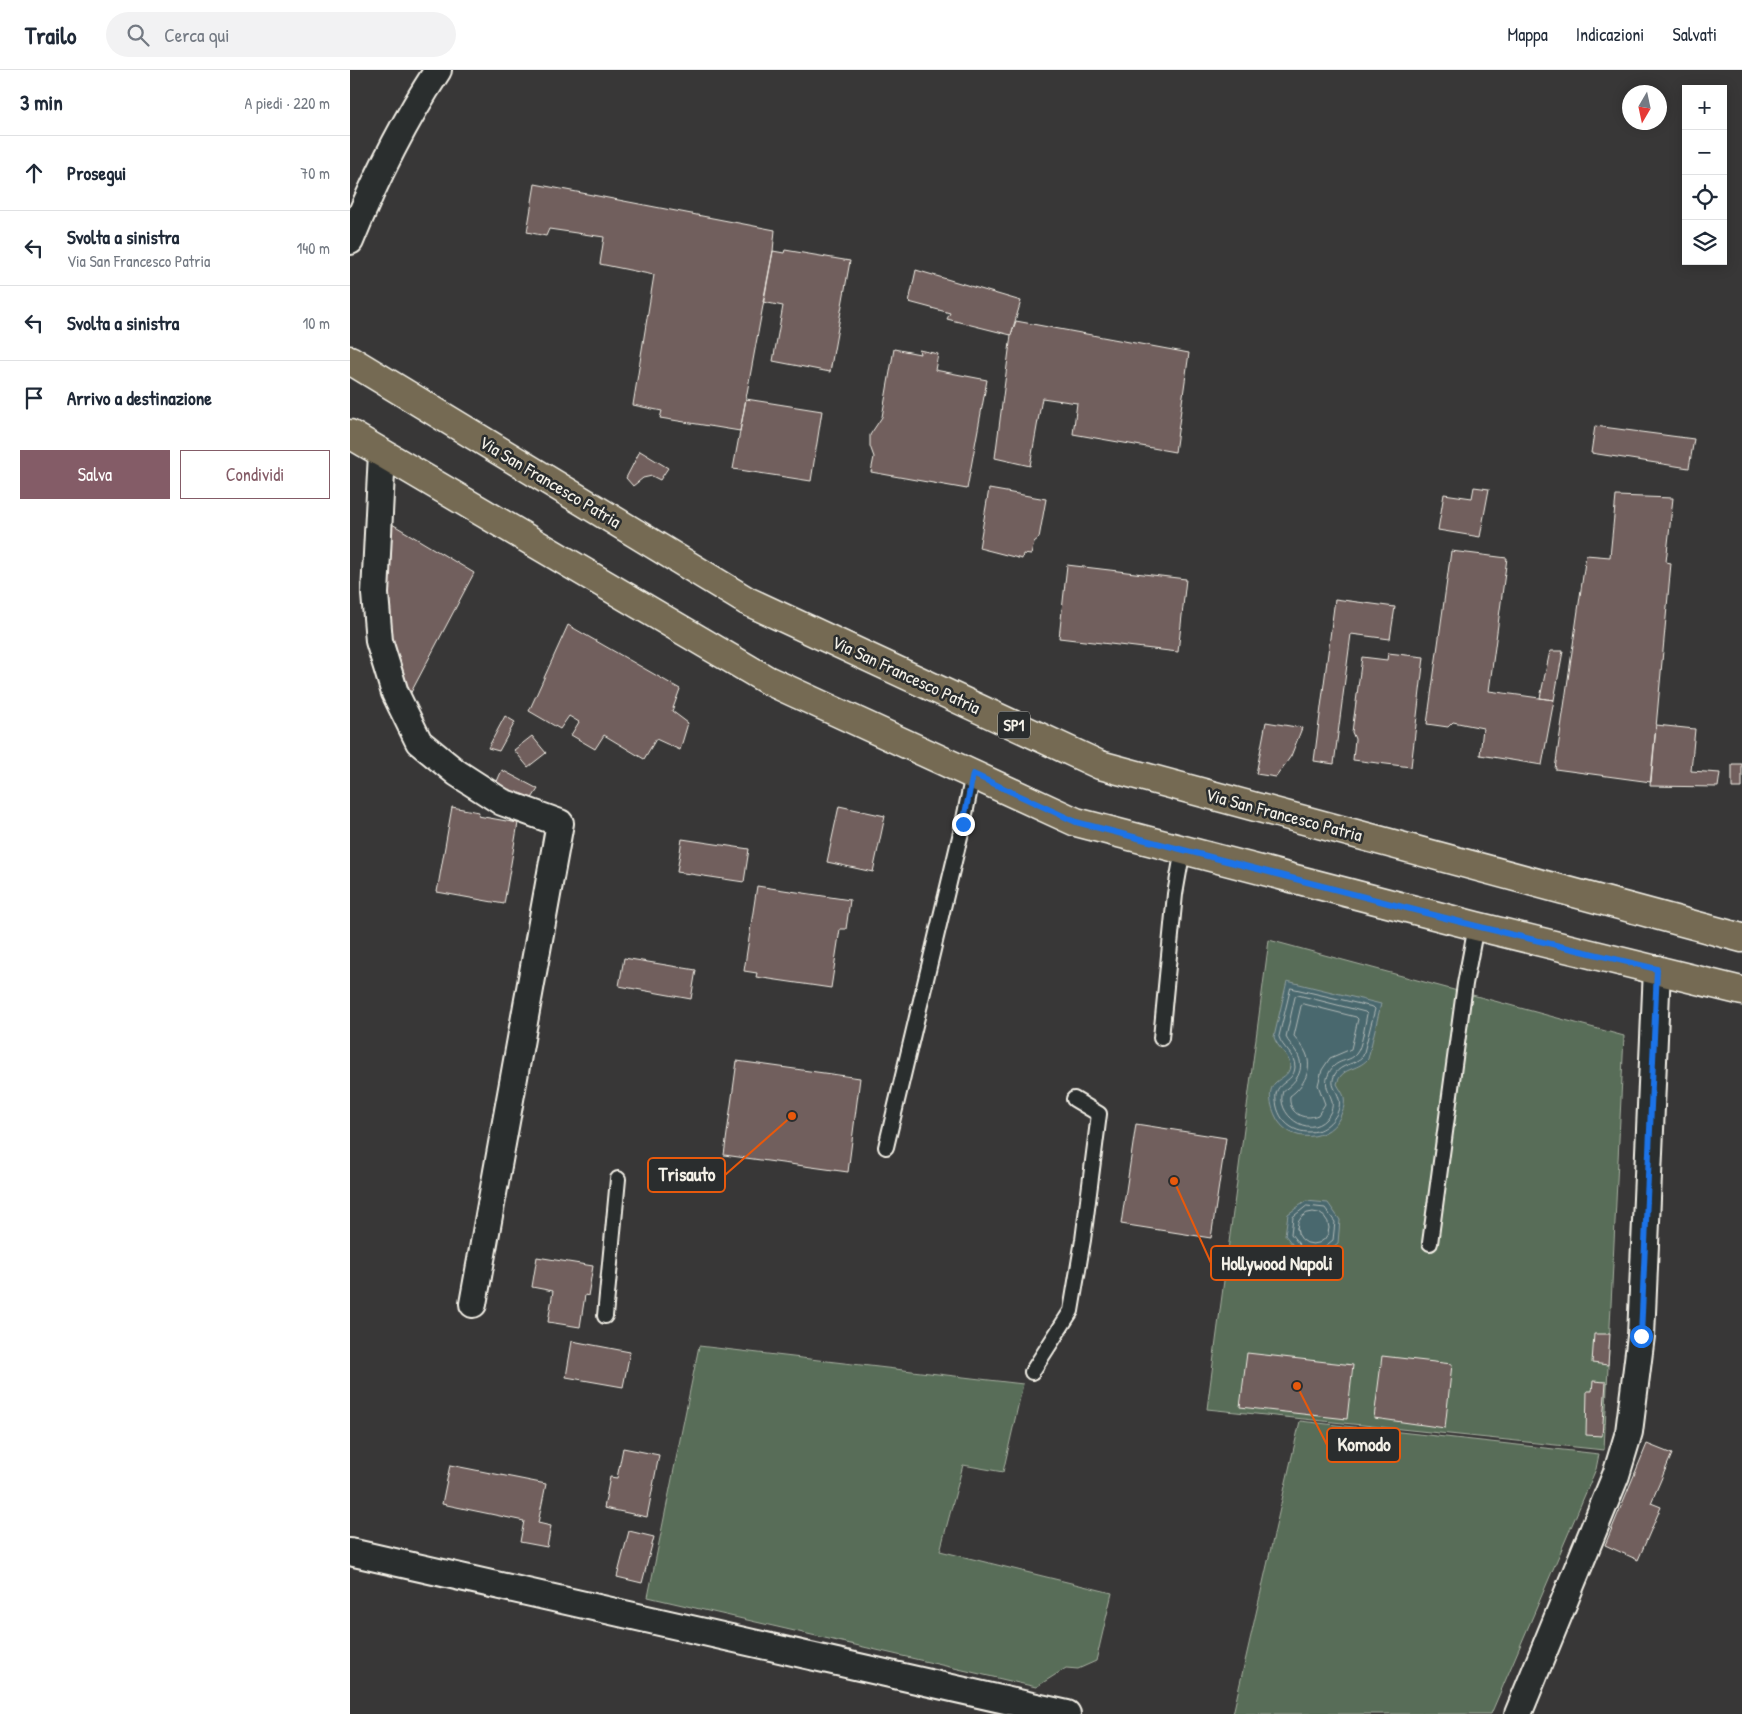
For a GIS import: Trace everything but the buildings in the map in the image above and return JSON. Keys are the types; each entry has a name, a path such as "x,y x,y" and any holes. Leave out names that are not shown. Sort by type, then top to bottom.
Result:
{"main road":[{"name":"Via San Francesco Patria","path":"350,360 747,601 1100,765 1742,938"},
{"path":"350,434 767,680 1076,822 1476,926 1742,991"}],"street":[{"path":"350,241 369,194 424,91 438,70"},
{"path":"382,453 375,594 378,641 399,702 419,742 457,773 502,802 560,823 473,1304"},
{"path":"1518,1714 1616,1475 1629,1432 1641,1336 1657,969"},
{"path":"350,1552 1067,1714"}],"lane":[{"path":"886,1147 963,824 973,774"},
{"path":"1161,1038 1176,894 1183,849"},
{"path":"1430,1243 1465,984 1476,926"},
{"path":"1032,1372 1071,1311 1083,1240 1100,1114 1074,1099"},
{"path":"605,1316 618,1179"}],"green space":[{"path":"1269,940 1624,1036 1604,1450 1207,1409"},
{"path":"699,1346 1023,1384 1003,1472 963,1465 940,1551 1112,1593 1096,1661 1078,1669 1066,1668 1036,1687 648,1597"},
{"path":"1300,1421 1599,1454 1596,1469 1491,1714 1233,1714"}],"water":[{"path":"1287,981 1381,1004 1368,1059 1359,1066 1342,1074 1339,1078 1337,1084 1343,1095 1344,1105 1337,1122 1329,1130 1310,1136 1289,1132 1281,1125 1271,1103 1270,1094 1273,1086 1286,1074 1290,1066 1288,1058 1274,1037"},
{"path":"1306,1201 1328,1203 1340,1220 1338,1243 1320,1256 1299,1253 1285,1235 1288,1214"}],"place":[{"name":"Trisauto","path":"792,1116"},
{"name":"Hollywood Napoli","path":"1174,1181"},
{"name":"Komodo","path":"1297,1386"}],"route":[{"path":"963,824 973,774 1076,822 1476,926 1657,969 1641,1336"}]}
